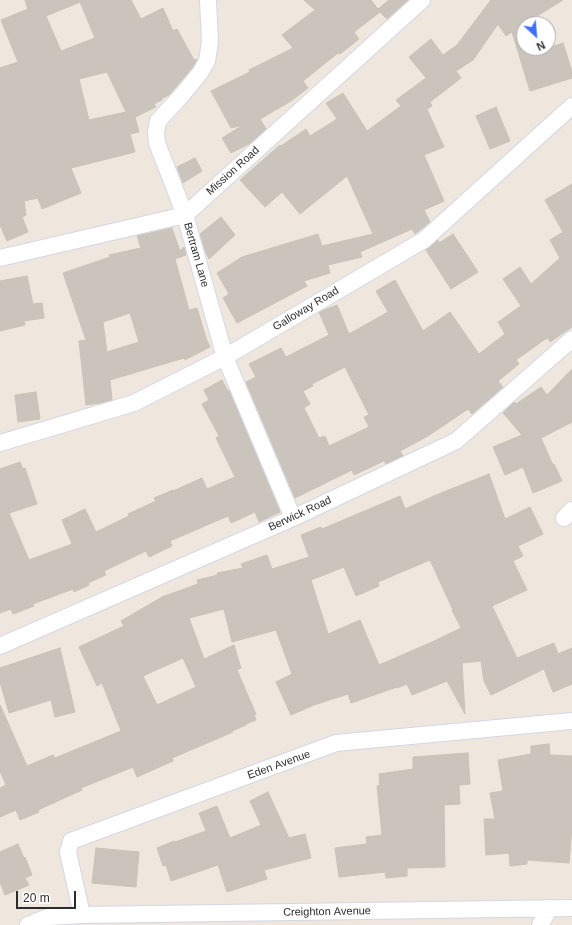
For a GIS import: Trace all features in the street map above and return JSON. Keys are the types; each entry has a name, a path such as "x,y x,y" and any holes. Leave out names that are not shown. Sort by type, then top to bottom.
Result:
{"street":[{"name":"Bertram Lane","path":"208,0 210,42 207,61 200,73 158,121 156,132 157,143 185,215 225,357 293,518"},
{"name":"Mission Road","path":"0,258 185,215 422,0"},
{"name":"Galloway Road","path":"0,443 134,403 225,357 424,240 572,106"},
{"name":"Berwick Road","path":"0,646 293,518 456,441 572,339"},
{"name":"Eden Avenue","path":"82,915 68,852 71,841 336,743 572,721"},
{"path":"540,925 550,908"},
{"name":"Creighton Avenue","path":"28,925 48,917 82,915 243,919 572,908"}],"building":[{"path":"25,0 131,0 141,19 163,8 173,31 177,29 194,60 197,60 169,95 154,104 156,107 135,117 139,132 130,134 135,152 71,168 81,193 42,209 38,198 24,201 26,215 22,217 28,232 7,241 0,225 0,68 18,62 1,20 28,9","holes":["80,2 95,38 61,51 46,16","107,72 126,112 89,120 79,79"]},
{"path":"304,0 371,0 378,9 389,0 408,0 387,19 380,12 354,32 359,39 340,54 338,53 303,81 308,88 291,101 260,119 266,129 251,143 231,153 222,138 243,125 231,128 211,91 250,72 249,70 293,48 282,35 315,10"},
{"path":"491,0 563,0 537,16 516,16 516,45 512,32 506,36 498,24 473,60 456,71 461,78 430,102 432,106 427,109 444,147 424,155 444,201 424,210 430,222 415,234 412,229 360,252 362,257 328,265 330,273 304,281 307,286 237,323 223,298 229,294 217,273 242,257 318,234 322,246 373,234 347,176 300,214 282,192 265,207 240,180 280,145 281,146 306,129 310,136 337,119 326,103 343,93 367,131 401,106 396,100 426,78 409,57 431,39 443,55 457,45"},
{"path":"563,43 572,72 572,78 530,91 519,56 556,56 556,45"},
{"path":"496,107 510,141 490,149 476,116"},
{"path":"195,158 202,171 183,183 177,167"},
{"path":"572,184 572,327 550,342 548,338 544,340 516,360 519,364 498,381 503,387 472,414 468,409 428,436 400,451 403,456 386,464 384,461 354,475 352,470 295,498 246,382 256,377 249,364 281,348 286,357 329,335 319,312 337,305 349,334 388,312 376,291 395,280 423,331 450,312 479,354 505,334 498,322 521,306 503,279 520,267 531,284 560,258 550,240 563,232 545,200","holes":["345,367 369,415 364,417 369,427 329,446 325,436 319,438 304,408 310,404 303,391 313,386 312,384"]},
{"path":"221,217 235,235 209,259 200,234"},
{"path":"172,228 180,251 184,247 186,255 175,259 189,310 197,308 210,347 185,360 184,358 110,380 112,400 86,405 79,341 86,340 63,273 110,257 109,255 141,248 137,236","holes":["130,313 139,342 107,352 103,322"]},
{"path":"453,234 478,272 451,289 426,250 438,240 439,243"},
{"path":"27,276 33,304 42,303 44,318 24,321 25,325 0,331 0,281"},
{"path":"572,369 572,422 541,438 562,481 533,493 523,467 505,475 493,447 522,435 503,413 514,402 516,404 541,387 547,395"},
{"path":"222,380 228,391 229,390 280,512 259,522 255,512 231,523 228,516 170,541 172,546 149,557 146,551 104,571 106,575 88,583 89,585 74,592 73,589 33,604 34,606 13,614 11,609 0,613 0,469 20,462 23,469 25,468 37,504 9,513 29,560 72,544 62,520 85,509 96,532 129,516 128,514 156,501 154,498 202,478 207,489 235,477 216,438 219,436 202,404 209,400 204,390"},
{"path":"36,392 40,419 18,422 15,395"},
{"path":"489,474 505,519 530,507 543,534 518,546 523,556 513,561 527,590 492,606 517,658 554,643 558,654 572,648 572,684 553,692 544,669 491,695 484,681 481,661 462,663 465,714 447,681 412,695 407,684 351,703 348,694 314,705 291,715 276,682 292,674 276,630 232,642 224,609 189,618 204,659 234,645 241,668 237,670 256,714 254,715 256,720 232,731 233,732 172,758 173,761 137,777 133,767 81,788 82,790 20,820 16,810 0,817 0,788 6,785 0,771 0,705 27,766 53,755 55,758 121,731 102,683 97,686 79,647 124,626 121,621 162,597 198,584 197,580 218,575 217,573 243,568 241,564 267,555 272,569 309,557 301,535 321,527 322,529 400,496 405,509","holes":["430,560 461,628 379,665 360,620 328,634 311,580 344,567 356,596 379,586 378,582","183,658 196,687 157,705 143,676"]},
{"path":"60,648 75,712 55,717 51,700 9,713 0,682 0,668"},
{"path":"549,744 550,755 572,756 572,826 569,863 527,860 527,864 510,866 509,853 486,855 484,819 495,819 490,793 503,791 498,760 531,754 531,746"},
{"path":"468,753 470,784 459,785 460,804 444,805 445,867 407,868 407,876 386,878 385,872 339,877 335,848 367,844 366,837 382,835 377,786 380,785 379,774 413,769 413,757"},
{"path":"268,792 289,838 305,834 311,858 264,870 267,879 227,892 218,865 171,881 166,865 163,866 157,848 206,831 199,813 217,806 230,838 261,825 250,801"},
{"path":"18,844 32,875 25,878 29,885 5,895 0,882 0,852"},
{"path":"96,848 139,852 136,887 92,883"}]}
